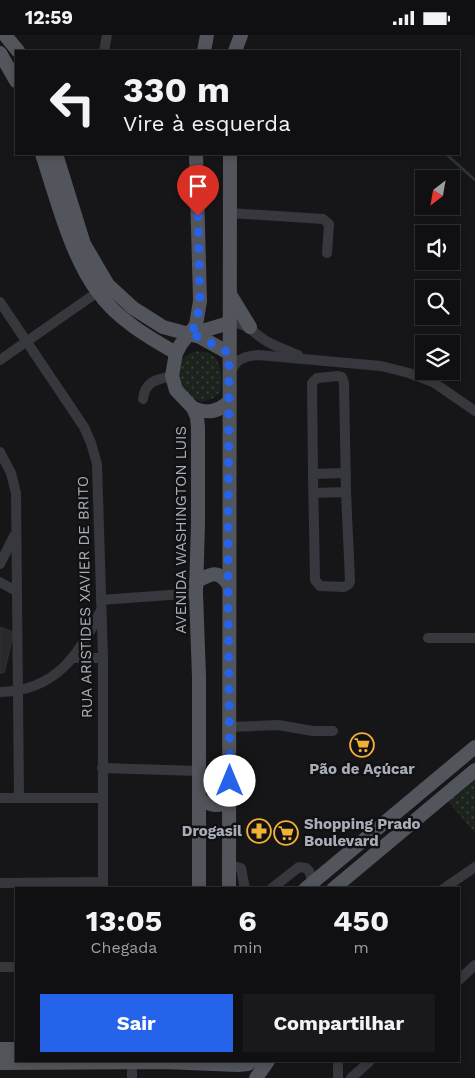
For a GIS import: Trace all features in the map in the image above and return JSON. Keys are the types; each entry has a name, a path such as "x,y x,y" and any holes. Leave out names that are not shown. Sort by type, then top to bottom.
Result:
{"main road":[{"path":"5,35 17,50"},
{"path":"204,50 207,35"},
{"path":"235,50 240,35"},
{"path":"0,53 15,79"},
{"path":"42,155 78,257 103,289 163,327 200,337 229,353"},
{"path":"56,155 84,244 114,311 156,342 176,353"},
{"path":"172,376 176,353 181,343 196,325 200,301 196,155"},
{"path":"230,155 228,584 230,887"},
{"path":"229,293 237,309 250,327"},
{"path":"189,335 229,323"},
{"name":"AVENIDA WASHINGTON LUIS","path":"172,376 176,390 193,408 197,417 198,427 196,587 199,871 207,887"},
{"path":"193,408 202,412 214,411 229,402"},
{"path":"196,587 206,576 217,574 224,578 228,584"},
{"path":"309,885 475,747"},
{"path":"335,887 475,770"},
{"path":"199,799 215,806 224,804 230,799"},
{"path":"199,871 199,887"},
{"path":"0,1049 15,1049"},
{"path":"0,1063 132,1062"},
{"path":"173,1062 218,1068 238,1068 251,1062"},
{"path":"256,1078 267,1062"}],"street":[{"path":"104,50 108,35"},
{"path":"230,213 323,219 329,223 327,253"},
{"path":"0,360 103,289"},
{"name":"RUA ARISTIDES XAVIER DE BRITO","path":"0,302 84,427 97,464 103,658 103,886"},
{"path":"229,323 250,327 265,341 310,360"},
{"path":"229,377 240,358 258,355 381,366 410,373 433,382 475,411"},
{"path":"143,399 146,388 150,383 172,376"},
{"path":"342,377 344,383 350,581 344,587 320,586 315,580 313,474 312,383 317,378 342,377"},
{"path":"0,452 11,473 16,493 19,798"},
{"path":"313,474 346,473"},
{"path":"314,493 346,492"},
{"path":"0,564 16,533"},
{"path":"0,582 16,591"},
{"path":"0,692 18,692 40,684 61,670 80,649 101,604 196,587"},
{"path":"428,638 475,638"},
{"path":"73,658 103,658"},
{"path":"230,727 278,725 313,731 333,731"},
{"path":"102,768 198,771"},
{"path":"0,798 102,798"},
{"path":"230,865 241,868 244,887"},
{"path":"274,887 299,867 309,871 309,885"},
{"path":"446,887 475,867"},
{"path":"0,883 103,886"},
{"path":"460,978 475,965"},
{"path":"0,967 15,967"},
{"path":"132,1062 132,1078"},
{"path":"338,1062 338,1078"},
{"path":"351,1078 369,1062"}],"shaded area":[{"path":"197,351 205,352 216,359 221,376 221,391 214,398 202,402 188,396 178,384 183,359"},
{"path":"475,777 475,833 447,800"}],"building":[{"path":"0,627 14,632 4,673 0,673"}],"waterway":[{"path":"447,155 475,180"}],"place":[{"name":"Pão de Açúcar","path":"362,745"},
{"name":"Drogasil","path":"259,831"},
{"name":"Shopping Prado Boulevard","path":"286,833"}],"route":[{"path":"198,216 200,301 196,325 189,335 200,337 229,353 230,484 228,584 230,781"}]}
